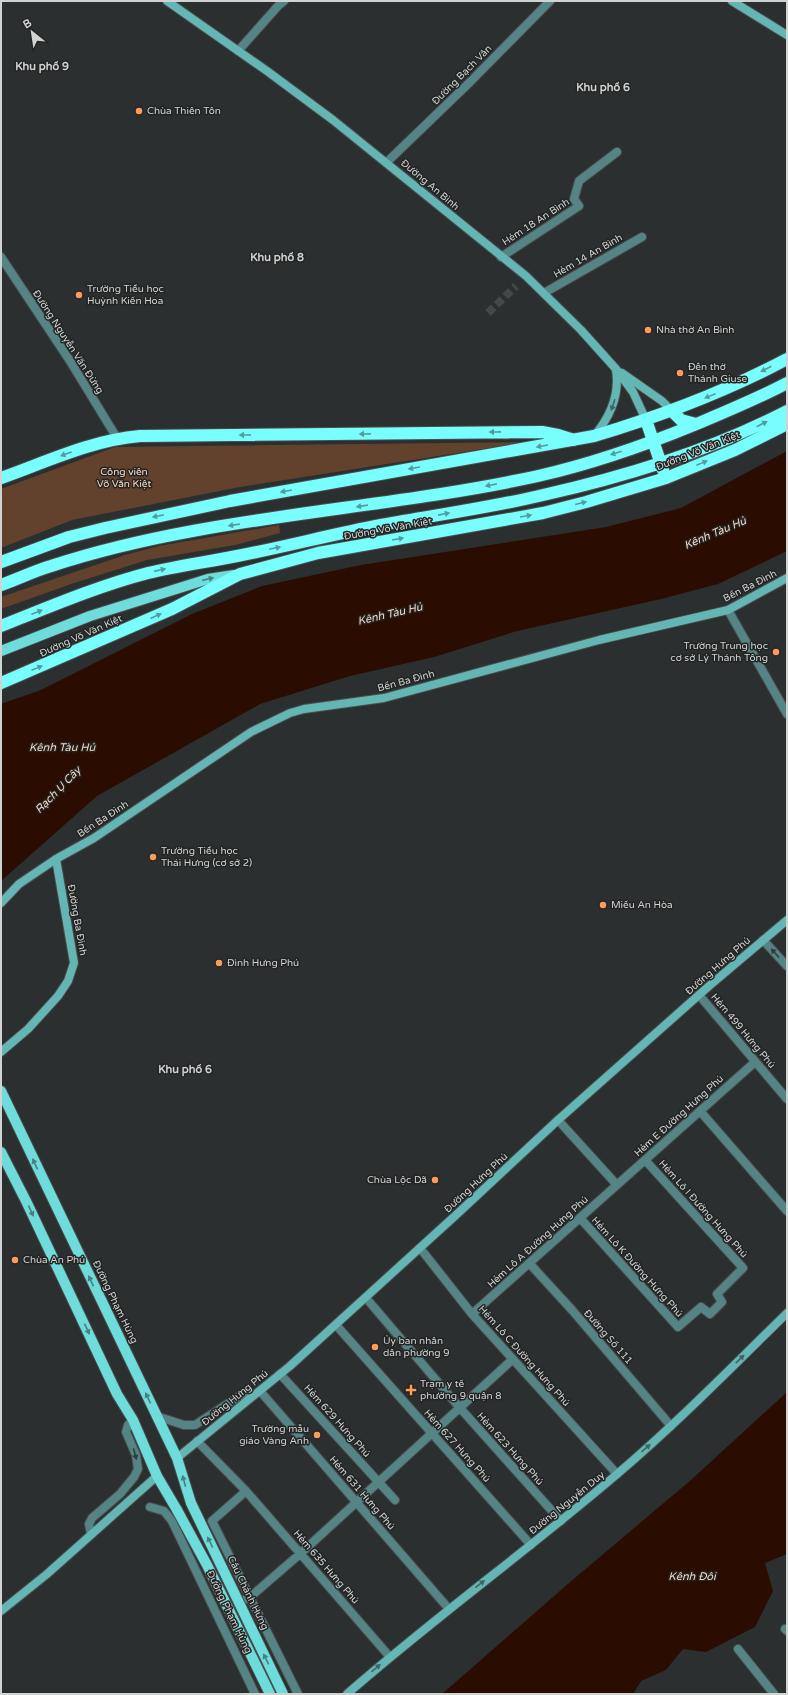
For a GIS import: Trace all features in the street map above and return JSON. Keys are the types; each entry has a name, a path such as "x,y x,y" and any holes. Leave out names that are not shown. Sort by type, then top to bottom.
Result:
{"highway":[{"path":"1,562 69,537 112,526 230,501 594,436 646,420 711,395 787,359"},
{"path":"1,585 51,566 152,540 229,525 461,491 570,468 654,441 747,402 787,383"},
{"path":"671,410 681,420 696,424"},
{"name":"Đường Võ Văn Kiệt","path":"1,626 105,586 146,574 380,526 542,496 632,473 726,440 787,411"},
{"path":"646,420 666,478"},
{"name":"Đường Võ Văn Kiệt","path":"1,683 172,609 240,574 318,553 543,513 601,498 666,478 735,450 787,424"},
{"path":"1,478 90,445 117,438 140,436 542,432 575,440"},
{"path":"318,553 380,526"}],"main road":[{"path":"1,651 90,616 208,579 240,574"},
{"name":"Đường Phạm Hùng","path":"1,1091 177,1458 191,1503"},
{"path":"1,1152 27,1203 117,1394 133,1420 157,1476 207,1565 270,1694"},
{"name":"Cầu Chánh Hưng","path":"191,1503 283,1694"}],"street":[{"name":"Đường An Bình","path":"167,1 303,97 387,162 544,293 581,330 616,369 633,392 646,420"},
{"path":"238,50 284,1"},
{"name":"Đường Bạch Vân","path":"387,162 470,82 550,1"},
{"path":"732,1 787,35"},
{"name":"Hẻm 18 An Bình","path":"501,257 579,206 574,199 579,181 617,152"},
{"name":"Hẻm 14 An Bình","path":"544,293 642,237"},
{"name":"Đường Nguyễn Văn Đừng","path":"1,257 70,361 117,438"},
{"path":"616,369 627,375 671,410"},
{"path":"594,436 604,424 612,408 617,385 616,369"},
{"name":"Bến Ba Đình","path":"1,903 19,884 56,859 94,838 251,732 290,713 304,709 384,698 593,642 728,610 787,578"},
{"path":"728,610 787,714"},
{"name":"Đường Ba Đình","path":"1,1052 28,1029 58,996 68,981 74,962 56,859"},
{"name":"Đường Hưng Phú","path":"177,1458 260,1391 336,1325 558,1120 699,995 787,920"},
{"path":"763,940 787,966"},
{"name":"Hẻm 499 Hưng Phú","path":"699,995 787,1099"},
{"name":"Hẻm E Đường Hưng Phú","path":"617,1185 755,1062"},
{"path":"700,1111 787,1211"},
{"path":"558,1120 617,1185"},
{"name":"Hẻm Lô I Đường Hưng Phú","path":"645,1160 743,1268 717,1294 722,1302 717,1307"},
{"name":"Hẻm Lô A Đường Hưng Phú","path":"472,1314 617,1185"},
{"name":"Hẻm Lô K Đường Hưng Phú","path":"580,1218 678,1327 701,1307 710,1314 717,1307"},
{"name":"Hẻm Lô C Đường Hưng Phú","path":"420,1248 472,1314 617,1474"},
{"name":"Đường Số 111","path":"529,1263 572,1310 671,1426"},
{"name":"Hẻm 623 Hưng Phú","path":"366,1298 460,1408 561,1521"},
{"name":"Đường Nguyễn Duy","path":"347,1694 390,1656 561,1521 617,1474 671,1426 787,1313"},
{"name":"Hẻm 627 Hưng Phú","path":"336,1325 531,1545"},
{"path":"245,1599 301,1553 378,1481 513,1360"},
{"name":"Hẻm 629 Hưng Phú","path":"280,1374 395,1500"},
{"name":"Hẻm 631 Hưng Phú","path":"260,1391 449,1608"},
{"path":"156,1416 174,1423 195,1425 241,1395 250,1398"},
{"path":"91,1534 89,1524 92,1518 120,1494 134,1477 138,1469 136,1455 126,1432 128,1425 133,1420"},
{"name":"Hẻm 635 Hưng Phú","path":"197,1441 246,1491 390,1656"},
{"path":"1,1611 47,1574 157,1476"},
{"path":"246,1491 212,1521 245,1599 298,1694"},
{"name":"Đường Phạm Hùng","path":"150,1506 164,1511 172,1521 255,1694"},
{"path":"216,1611 224,1607"},
{"path":"738,1649 774,1694"}],"green space":[{"name":"Công viên Võ Văn Kiệt","path":"527,442 240,487 72,520 1,548 1,489 115,447"},
{"path":"279,525 280,533 235,545 147,560 74,583 1,609 1,597 125,555 159,546"}],"water":[{"name":"Kênh Tàu Hủ","path":"787,451 787,551 718,584 661,599 517,631 434,657 350,676 260,704 97,796 1,881 1,704 41,690 192,614 262,586 361,565 606,527 681,508"},
{"name":"Kênh Đôi","path":"787,1392 787,1554 765,1563 773,1591 755,1627 706,1652 683,1649 666,1670 641,1681 633,1694 442,1694 569,1583 691,1480"}],"tunnel":[{"path":"488,313 516,286"}],"place":[{"name":"Chùa Thiên Tôn","path":"139,111"},
{"name":"Trường Tiểu học Huỳnh Kiến Hoa","path":"79,295"},
{"name":"Nhà thờ An Bình","path":"648,330"},
{"name":"Đền thờ Thánh Giuse","path":"680,373"},
{"name":"Trường Trung học cơ sở Lý Thánh Tông","path":"776,652"},
{"name":"Trường Tiểu học Thái Hưng (cơ sở 2)","path":"153,857"},
{"name":"Miếu An Hòa","path":"603,905"},
{"name":"Đình Hưng Phú","path":"219,963"},
{"name":"Chùa Lộc Dã","path":"435,1180"},
{"name":"Chùa An Phú","path":"15,1260"},
{"name":"Ủy ban nhân dân phường 9","path":"375,1347"},
{"name":"Trạm y tế phường 9 quận 8","path":"411,1390"},
{"name":"Trường mẫu giáo Vàng Anh","path":"317,1435"}],"district":[{"name":"Khu phố 9","path":"42,66"},
{"name":"Khu phố 6","path":"603,87"},
{"name":"Khu phố 8","path":"277,257"},
{"name":"Khu phố 6","path":"185,1069"}],"water label":[{"name":"Rạch Ụ Cây","path":"58,790"}]}
